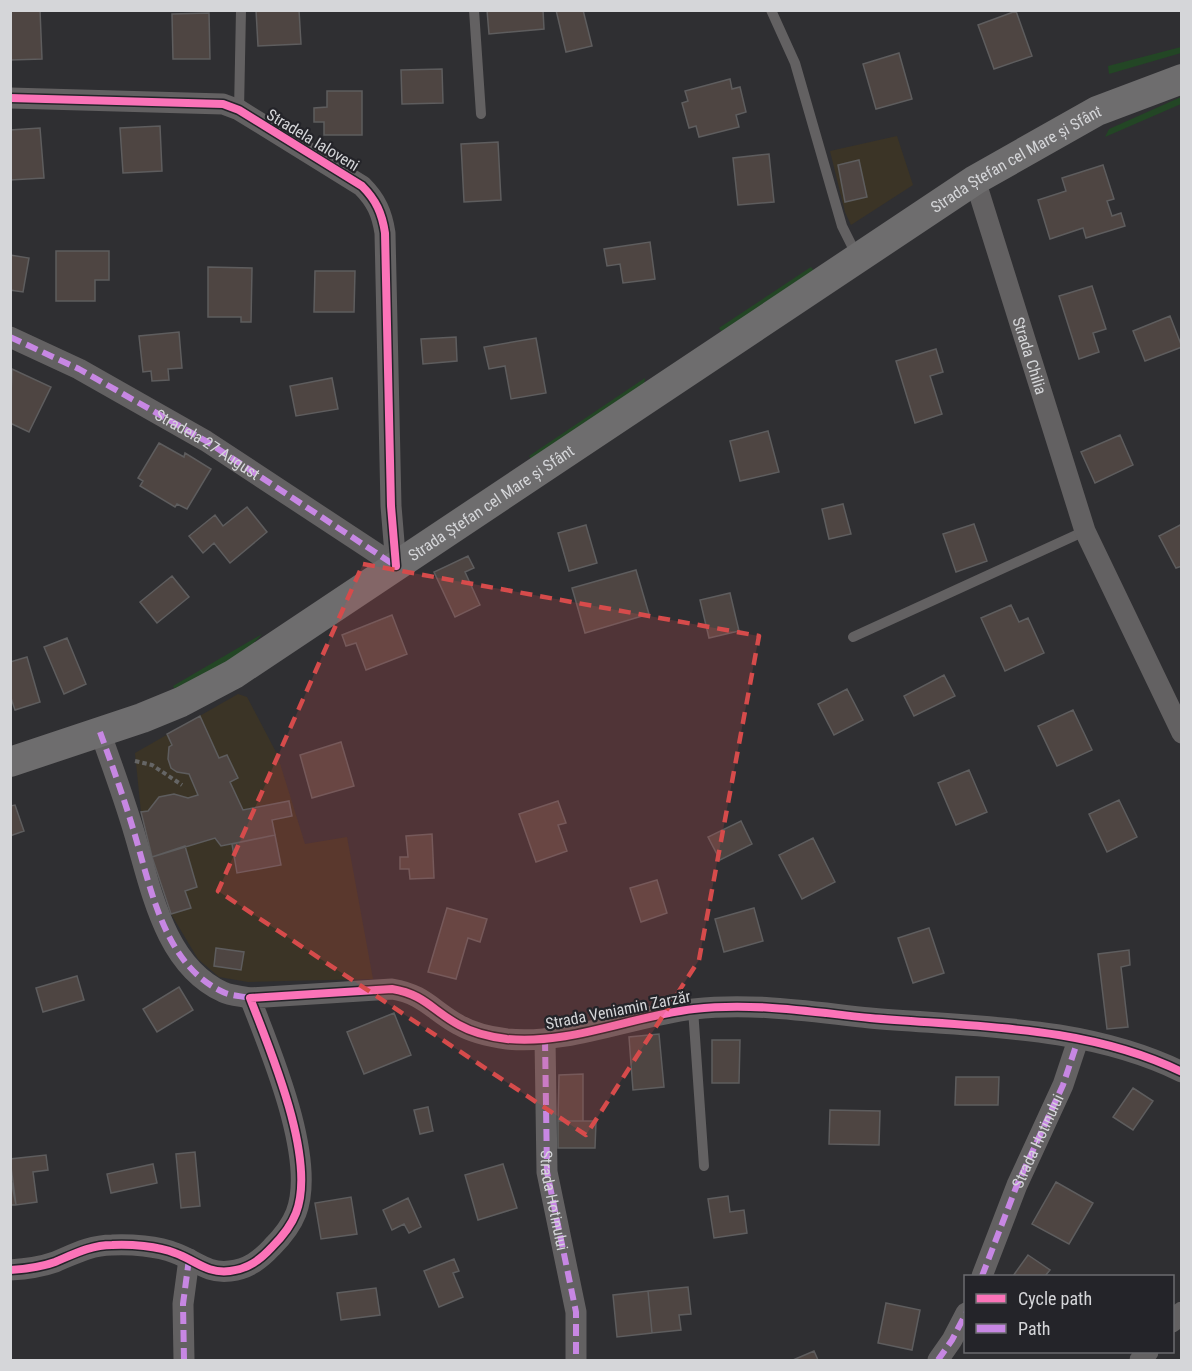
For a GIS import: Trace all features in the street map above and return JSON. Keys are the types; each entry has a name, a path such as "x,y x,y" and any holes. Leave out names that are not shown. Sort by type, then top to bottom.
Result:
{"main road":[{"name":"Strada Ștefan cel Mare și Sfânt","path":"10,762 104,743 234,674 975,180 1097,111 1182,79"}],"street":[{"name":"Stradela Ialoveni","path":"10,98 223,104 239,110 362,186 375,199 382,216 385,233 391,506 396,566"},
{"name":"Strada Chilia","path":"975,180 1085,531 1182,733"},
{"name":"Stradela 27 August","path":"10,338 79,369 206,441 396,566"},
{"name":"Strada Veniamin Zarzăr","path":"104,743 134,830 154,904 179,953 204,981 225,993 250,998 393,989 424,999 458,1025 472,1032 506,1039 545,1039 693,1009 760,1006 1035,1031 1127,1051 1182,1072"},
{"path":"10,1270 34,1268 94,1246 113,1245 173,1252 210,1271 248,1267 281,1238 296,1213 301,1188 300,1162 293,1125 275,1062 250,998"},
{"name":"Strada Hotinului","path":"545,1039 547,1172 576,1312 576,1360"},
{"name":"Strada Hotinului","path":"982,1275 1017,1185 1063,1085 1078,1040"},
{"path":"184,1360 183,1304 189,1259"},
{"path":"938,1360 964,1317"}],"lane":[{"path":"239,110 241,10"},
{"path":"474,10 481,114"},
{"path":"771,10 795,63 842,226 858,257"},
{"path":"853,637 1085,531"},
{"name":"Strada Veniamin Zarzăr","path":"693,1009 704,1166"}],"path":[{"path":"104,743 152,765 182,785"}],"highlighted area":[{"path":"363,564 759,636 699,960 586,1135 218,891"}],"shaded area":[{"path":"897,136 913,185 851,225 845,212 830,151"},
{"path":"238,694 247,697 277,754 305,844 347,837 373,979 248,982 219,977 198,959 171,914 141,812 135,753"}],"green space":[{"path":"1181,47 1181,53 1109,74 1108,66"},
{"path":"1181,97 1181,104 1105,137 1109,129"},
{"path":"811,267 815,272 723,334 719,328"},
{"path":"645,378 644,387 532,460 529,456"},
{"path":"262,634 233,659 175,690 173,686"}],"building":[{"path":"10,10 40,10 42,59 10,60"},
{"path":"256,10 299,10 301,44 258,46"},
{"path":"487,10 543,10 544,29 489,34"},
{"path":"556,10 583,10 592,46 566,52"},
{"path":"1016,11 1032,56 994,69 978,25"},
{"path":"209,13 210,59 173,59 172,14"},
{"path":"899,53 912,99 876,109 863,64"},
{"path":"442,69 443,103 402,104 401,70"},
{"path":"730,79 732,89 740,87 746,112 736,115 739,127 699,137 696,126 689,128 682,103 688,101 685,91"},
{"path":"327,91 362,91 362,135 324,135 324,122 314,122 314,108 327,107"},
{"path":"160,126 162,171 123,173 120,128"},
{"path":"40,128 44,178 10,180 10,130"},
{"path":"498,142 501,200 464,202 461,144"},
{"path":"769,154 774,202 738,205 733,158"},
{"path":"859,160 867,197 845,202 838,165"},
{"path":"1103,165 1114,199 1107,201 1112,216 1121,213 1125,226 1086,238 1083,228 1050,239 1038,200 1066,191 1062,178"},
{"path":"650,242 655,279 623,283 620,264 607,266 604,249"},
{"path":"56,251 109,251 109,280 95,280 95,301 56,301"},
{"path":"10,255 29,258 23,292 10,290"},
{"path":"208,267 252,268 251,322 241,322 241,317 208,317"},
{"path":"315,271 355,271 354,312 314,312"},
{"path":"1092,286 1106,329 1093,333 1099,352 1079,359 1059,296"},
{"path":"1170,316 1182,347 1145,361 1133,331"},
{"path":"179,332 182,368 168,369 169,380 152,381 151,371 143,372 139,336"},
{"path":"456,337 457,361 423,364 421,339"},
{"path":"536,338 546,393 511,399 505,366 489,369 484,347"},
{"path":"936,349 943,372 930,376 942,414 915,423 896,361"},
{"path":"12,369 51,387 29,432 10,423"},
{"path":"332,378 338,409 296,416 290,386"},
{"path":"768,431 779,472 740,481 730,441"},
{"path":"1120,435 1133,465 1095,483 1081,452"},
{"path":"159,443 184,457 185,453 211,469 187,509 177,504 175,507 140,486 143,481 138,478"},
{"path":"843,504 851,534 829,539 822,509"},
{"path":"247,507 267,532 230,563 214,543 203,553 189,536 215,515 223,526"},
{"path":"974,524 987,561 956,572 943,534"},
{"path":"1182,524 1182,566 1176,568 1159,536"},
{"path":"586,525 597,563 569,571 558,533"},
{"path":"468,556 474,568 465,572 480,605 455,617 434,572"},
{"path":"636,570 649,614 585,633 572,588"},
{"path":"172,576 189,597 157,623 140,602"},
{"path":"730,593 739,631 709,638 700,600"},
{"path":"1011,605 1019,622 1028,618 1044,653 1005,671 981,618"},
{"path":"392,615 407,654 366,670 356,643 346,646 342,635"},
{"path":"67,638 86,684 64,694 44,647"},
{"path":"27,657 40,702 15,710 10,695 10,662"},
{"path":"944,675 955,696 914,716 904,696"},
{"path":"847,689 863,720 834,735 818,704"},
{"path":"1073,710 1092,750 1057,766 1038,726"},
{"path":"200,716 219,758 227,755 238,778 230,782 243,810 289,801 292,816 272,820 275,835 221,846 215,838 152,857 141,812 148,811 159,797 174,794 188,798 198,795 189,774 177,772 171,768 168,759 169,747 172,745 167,734"},
{"path":"341,742 354,786 312,798 300,755"},
{"path":"969,770 987,812 956,825 938,783"},
{"path":"1119,800 1137,837 1107,852 1089,814"},
{"path":"558,801 566,823 558,825 567,851 536,862 519,814"},
{"path":"15,805 24,831 10,836 10,806"},
{"path":"741,821 752,844 720,860 708,837"},
{"path":"432,834 434,878 410,879 409,869 400,869 400,857 408,857 406,836"},
{"path":"275,835 281,865 237,873 232,844"},
{"path":"813,838 835,882 802,899 779,855"},
{"path":"185,846 197,887 185,891 191,908 171,914 152,857"},
{"path":"657,880 667,913 641,922 630,888"},
{"path":"447,908 487,919 480,942 468,938 456,979 428,972"},
{"path":"754,908 763,941 724,952 715,919"},
{"path":"929,928 944,973 913,983 898,938"},
{"path":"216,948 244,952 241,970 214,966"},
{"path":"1129,950 1130,965 1121,967 1128,1027 1107,1029 1098,954"},
{"path":"77,976 84,1000 43,1012 36,988"},
{"path":"179,987 193,1010 157,1032 143,1009"},
{"path":"394,1013 411,1055 364,1074 347,1032"},
{"path":"659,1034 664,1087 633,1090 629,1037"},
{"path":"712,1040 740,1040 739,1083 712,1083"},
{"path":"583,1074 583,1121 558,1121 559,1075"},
{"path":"956,1077 999,1077 998,1105 955,1105"},
{"path":"1133,1088 1153,1101 1133,1130 1113,1117"},
{"path":"428,1107 433,1131 420,1134 414,1110"},
{"path":"830,1110 880,1111 879,1145 829,1144"},
{"path":"558,1121 596,1121 595,1148 558,1148"},
{"path":"195,1152 200,1206 181,1208 176,1154"},
{"path":"46,1155 48,1170 33,1172 37,1202 16,1205 10,1159"},
{"path":"153,1164 157,1183 111,1193 107,1174"},
{"path":"503,1164 517,1208 478,1220 465,1175"},
{"path":"10,1175 16,1205 10,1205"},
{"path":"1056,1182 1093,1203 1069,1244 1032,1224"},
{"path":"728,1196 730,1212 744,1210 747,1233 714,1238 708,1199"},
{"path":"351,1197 357,1234 321,1239 315,1203"},
{"path":"408,1198 421,1227 409,1233 404,1224 392,1230 383,1210"},
{"path":"1028,1255 1050,1270 1046,1275 1014,1275"},
{"path":"454,1259 459,1271 453,1273 463,1297 439,1307 424,1271"},
{"path":"688,1287 691,1314 679,1315 681,1330 652,1333 648,1291"},
{"path":"376,1288 380,1315 341,1320 337,1293"},
{"path":"648,1291 652,1333 617,1337 613,1295"},
{"path":"886,1303 920,1310 912,1350 878,1343"},
{"path":"814,1351 818,1360 793,1360"}],"marked path":[{"path":"10,337 79,369 206,441 396,566"},
{"path":"100,732 126,807 154,900 173,944 203,980 226,993 250,998"},
{"path":"545,1039 547,1172 576,1312 576,1360"},
{"path":"982,1275 1017,1185 1063,1085 1078,1040"},
{"path":"184,1360 183,1304 189,1259"},
{"path":"938,1360 964,1317"}],"cycle path":[{"path":"10,98 223,104 239,110 367,191 378,207 385,233 391,506 396,566"},
{"path":"10,1270 44,1265 83,1250 104,1245 119,1245 161,1249 208,1268 230,1271 253,1263 279,1240 296,1213 301,1190 300,1164 296,1135 279,1075 250,998 392,989 403,991 420,999 450,1020 470,1030 507,1039 531,1040 578,1034 647,1017 694,1009 716,1007 782,1009 989,1027 1069,1037 1107,1045 1182,1072"}]}
